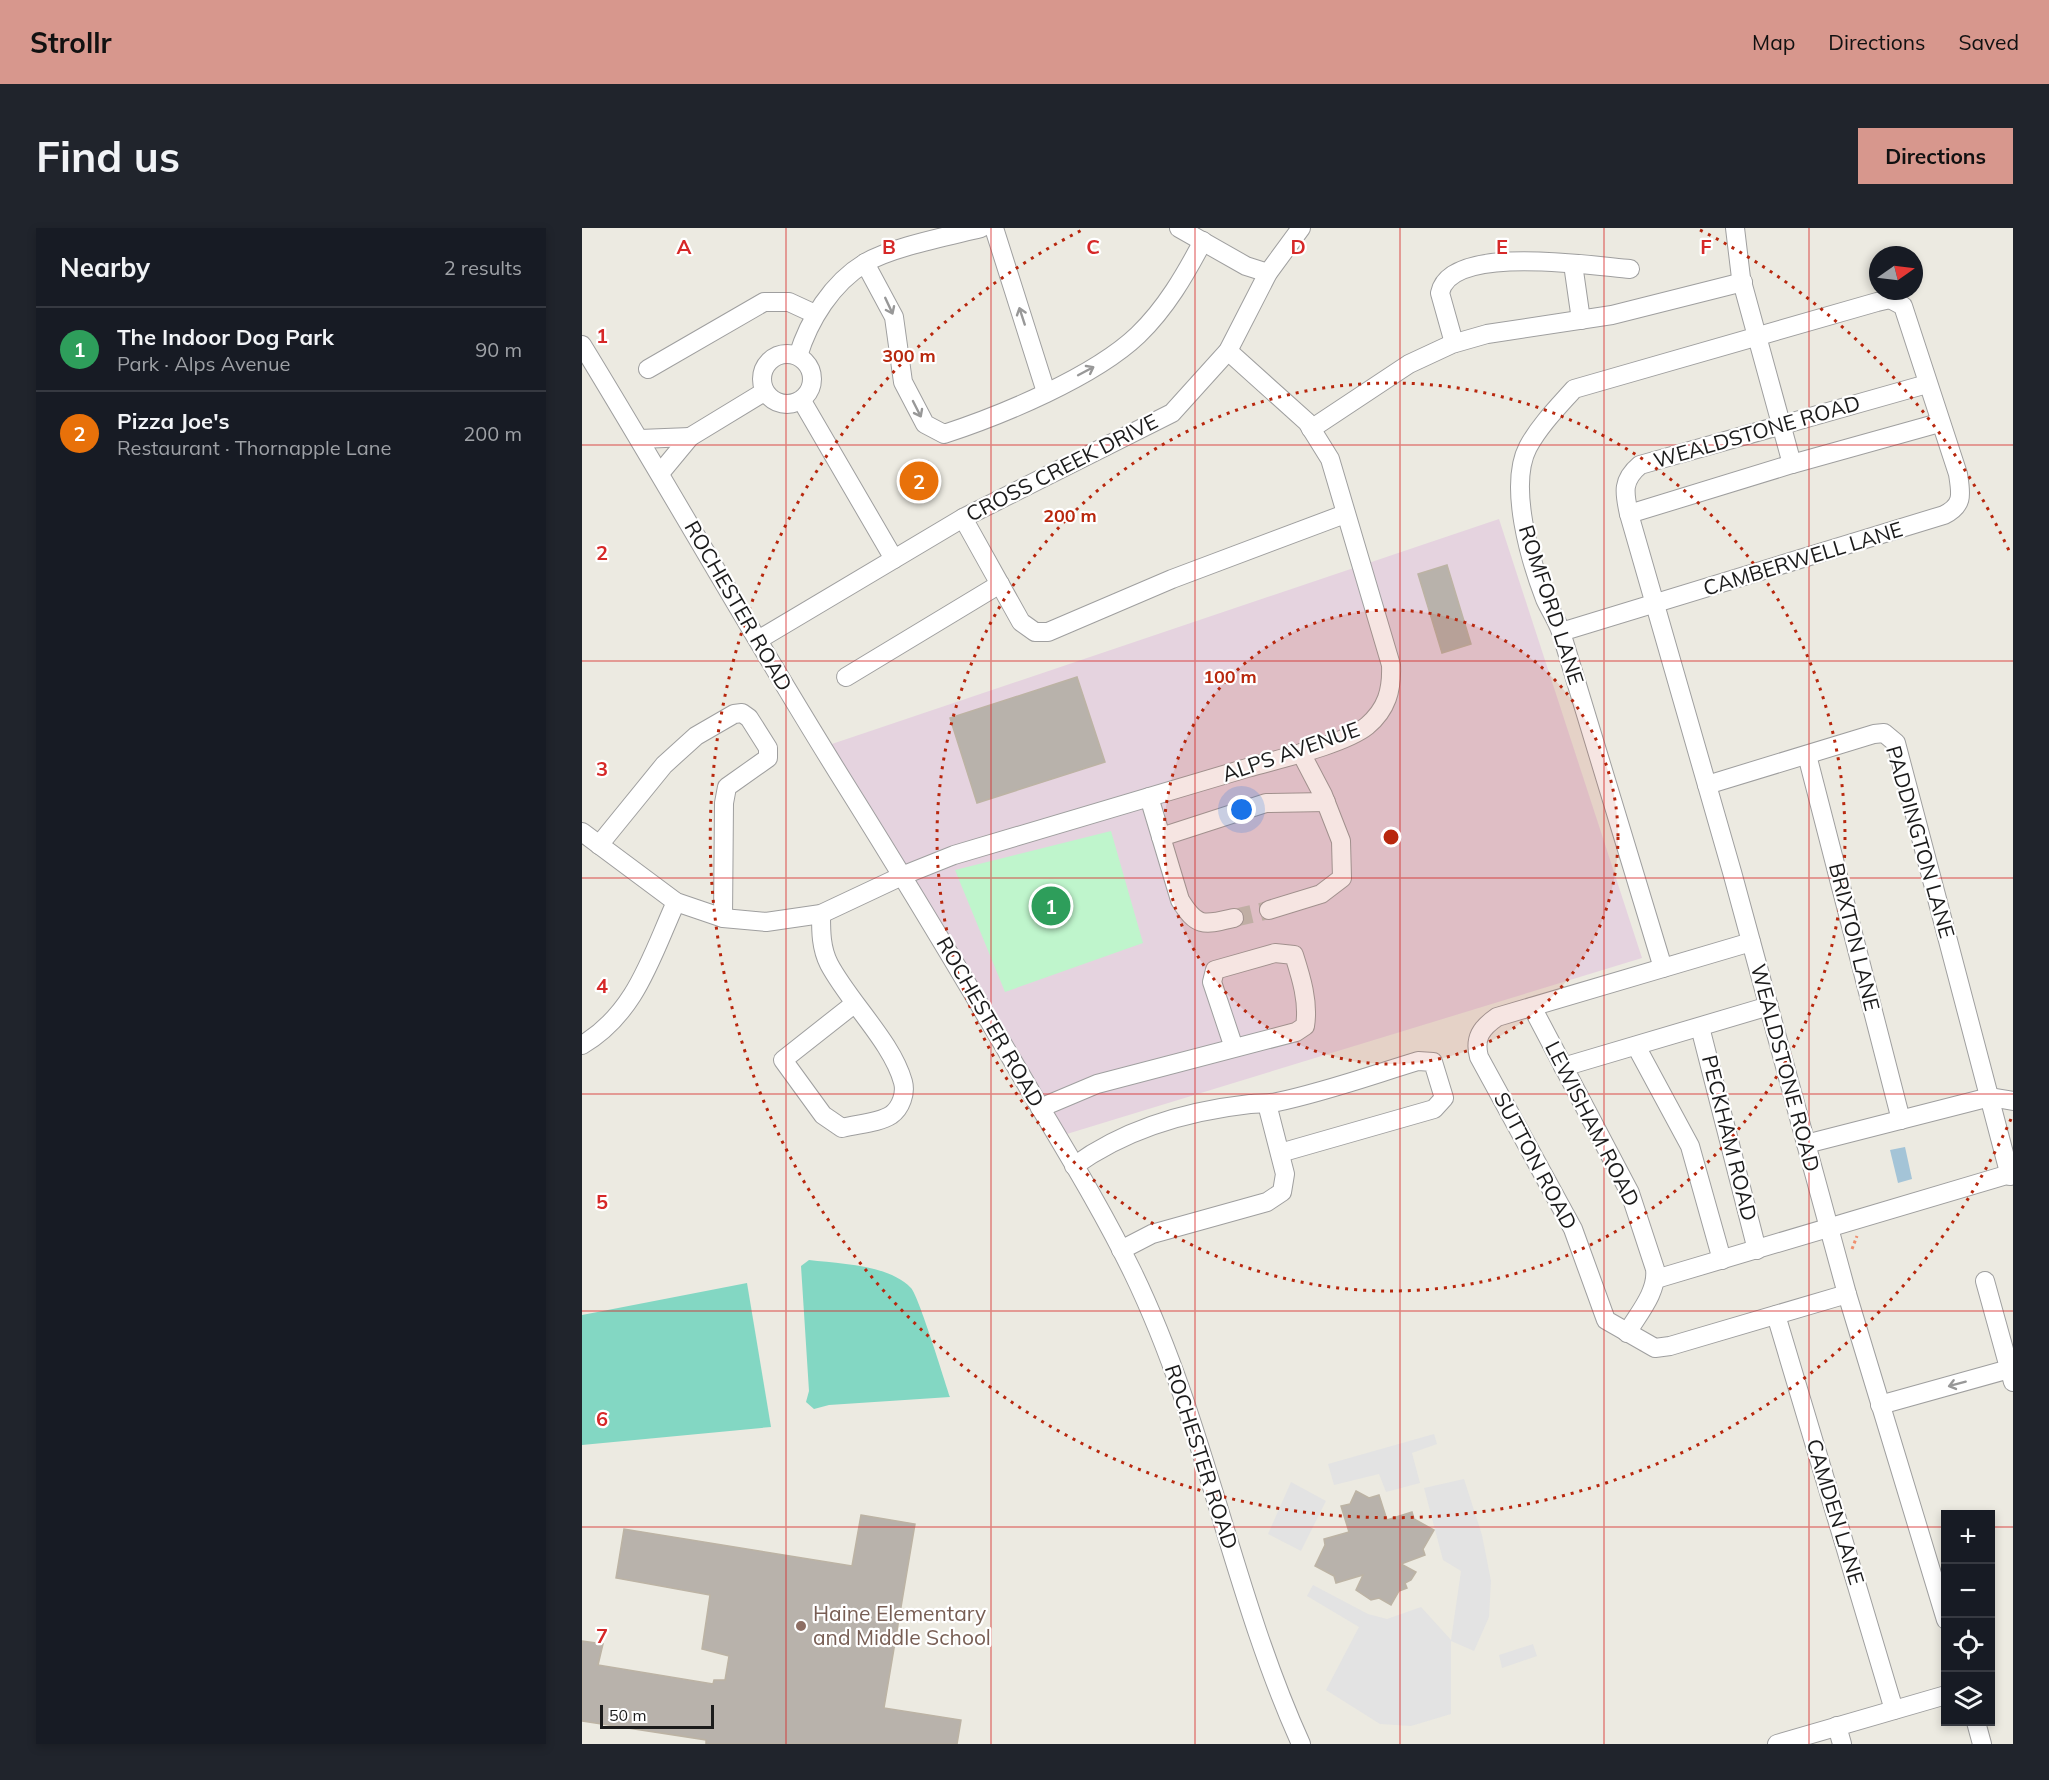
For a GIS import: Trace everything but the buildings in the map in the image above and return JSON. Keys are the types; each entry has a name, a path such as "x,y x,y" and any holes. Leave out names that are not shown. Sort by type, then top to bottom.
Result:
{"street":[{"path":"798,356 815,314 865,263 919,243 981,228"},
{"path":"994,228 1046,392"},
{"path":"1179,228 1246,266 1268,273"},
{"name":"CROSS CREEK DRIVE","path":"758,640 963,518 1172,413 1228,351 1268,273 1301,228"},
{"path":"1735,228 1743,282 1784,425 1792,464"},
{"path":"865,263 891,308 903,382 924,424 944,434 1014,409 1099,364 1138,336 1182,282 1203,241"},
{"path":"1454,343 1440,292 1441,285 1452,275 1479,266 1526,260 1630,269"},
{"path":"1573,264 1581,320"},
{"path":"1311,429 1409,364 1454,343 1486,334 1612,315 1743,282"},
{"name":"ROMFORD LANE","path":"1663,968 1561,632 1545,599 1521,514 1519,477 1527,448 1574,389 1890,299 1903,306 1939,423"},
{"path":"648,369 764,302 789,302 815,314"},
{"name":"ROCHESTER ROAD","path":"582,346 660,472 758,640 904,875 1074,1166 1134,1274 1172,1367 1262,1644 1301,1744"},
{"name":"ALPS AVENUE","path":"582,832 676,902 723,918 766,922 821,914 904,875 954,855 1300,753 1357,733 1368,725 1389,698 1392,683 1391,665 1330,459 1311,429 1276,391 1228,351"},
{"path":"782,354 798,356 808,364 813,377 810,390 802,401 788,405 774,402 764,392 761,376 768,361 782,354"},
{"name":"WEALDSTONE ROAD","path":"1927,384 1640,465 1631,473 1623,488 1769,1006 1847,1294 1945,1618"},
{"path":"660,472 690,437 764,392"},
{"path":"802,401 894,559"},
{"name":"WEALDSTONE ROAD","path":"1629,514 1792,464 1939,423"},
{"name":"CAMBERWELL LANE","path":"1561,632 1955,510 1962,497 1960,485 1939,423"},
{"path":"640,439 690,437"},
{"path":"963,518 1021,622 1035,632 1048,632 1172,579 1345,514"},
{"path":"846,677 1000,584"},
{"path":"599,845 663,765 696,736 734,714 742,713 749,718 768,748 768,758 727,788 724,802 723,918"},
{"name":"PADDINGTON LANE","path":"1707,785 1874,734 1884,733 1896,743 2011,1174"},
{"path":"1269,910 1321,894 1342,878 1341,841 1326,802 1300,753"},
{"name":"BRIXTON LANE","path":"1807,755 1901,1120"},
{"path":"1149,798 1180,900 1188,913 1197,922 1209,924 1234,918"},
{"path":"1161,837 1266,803 1326,802"},
{"path":"582,1045 610,1025 628,1006 676,902"},
{"path":"821,914 822,946 854,1004 890,1057 903,1082 904,1093 900,1106 890,1115 842,1128 823,1115 783,1060 854,1004"},
{"name":"SUTTON ROAD","path":"1751,942 1497,1017 1479,1034 1476,1046 1479,1057 1573,1229 1606,1320 1655,1348 1847,1294"},
{"path":"1040,1108 1097,1084 1296,1032 1305,1026 1302,981 1294,955 1275,953 1215,970 1212,982 1234,1048"},
{"name":"LEWISHAM ROAD","path":"1532,1006 1634,1202 1656,1279"},
{"path":"1563,1067 1769,1006"},
{"name":"PECKHAM ROAD","path":"1700,1027 1757,1250"},
{"path":"1636,1046 1690,1146 1722,1260"},
{"path":"1074,1166 1099,1148 1123,1136 1169,1120 1267,1104 1428,1060 1433,1062 1444,1098 1434,1110 1280,1153"},
{"path":"1806,1144 1990,1097 2013,1101"},
{"path":"1121,1250 1152,1234 1276,1197 1285,1184 1280,1153 1267,1104"},
{"path":"1628,1333 1656,1279 2011,1174"},
{"path":"1880,1405 2012,1373 1985,1281"},
{"name":"CAMDEN LANE","path":"1776,1315 1894,1710"},
{"path":"1778,1744 1941,1696"},
{"path":"1837,1726 1842,1744"},
{"path":"1977,1726 1982,1744"}],"path":[{"path":"1855,1258 1852,1248 1856,1236 1863,1233"}],"shaded area":[{"path":"1499,519 1642,958 1057,1137 823,747"},
{"path":"1905,1147 1912,1179 1898,1183 1890,1150"},
{"path":"809,1260 863,1266 890,1274 911,1288 950,1397 829,1405 814,1409 806,1402 809,1391 801,1266"},
{"path":"747,1283 771,1427 582,1445 582,1315"},
{"path":"1434,1434 1437,1444 1412,1453 1420,1483 1386,1492 1379,1474 1334,1485 1328,1464"},
{"path":"1464,1479 1482,1535 1491,1581 1489,1617 1474,1651 1451,1641 1451,1714 1411,1726 1380,1724 1326,1690 1359,1627 1307,1596 1313,1585 1368,1614 1387,1619 1421,1607 1451,1640 1461,1571 1443,1560 1424,1488"},
{"path":"1291,1482 1326,1501 1301,1551 1268,1534"},
{"path":"1533,1644 1537,1656 1502,1668 1499,1655"}],"green space":[{"path":"1111,831 1143,943 1005,992 955,870"}],"tunnel":[{"path":"1234,918 1269,910"}],"place":[{"name":"Pizza Joe's","path":"919,481"},
{"name":"The Indoor Dog Park","path":"1051,906"},
{"name":"Haine Elementary and Middle School","path":"801,1626"}]}
